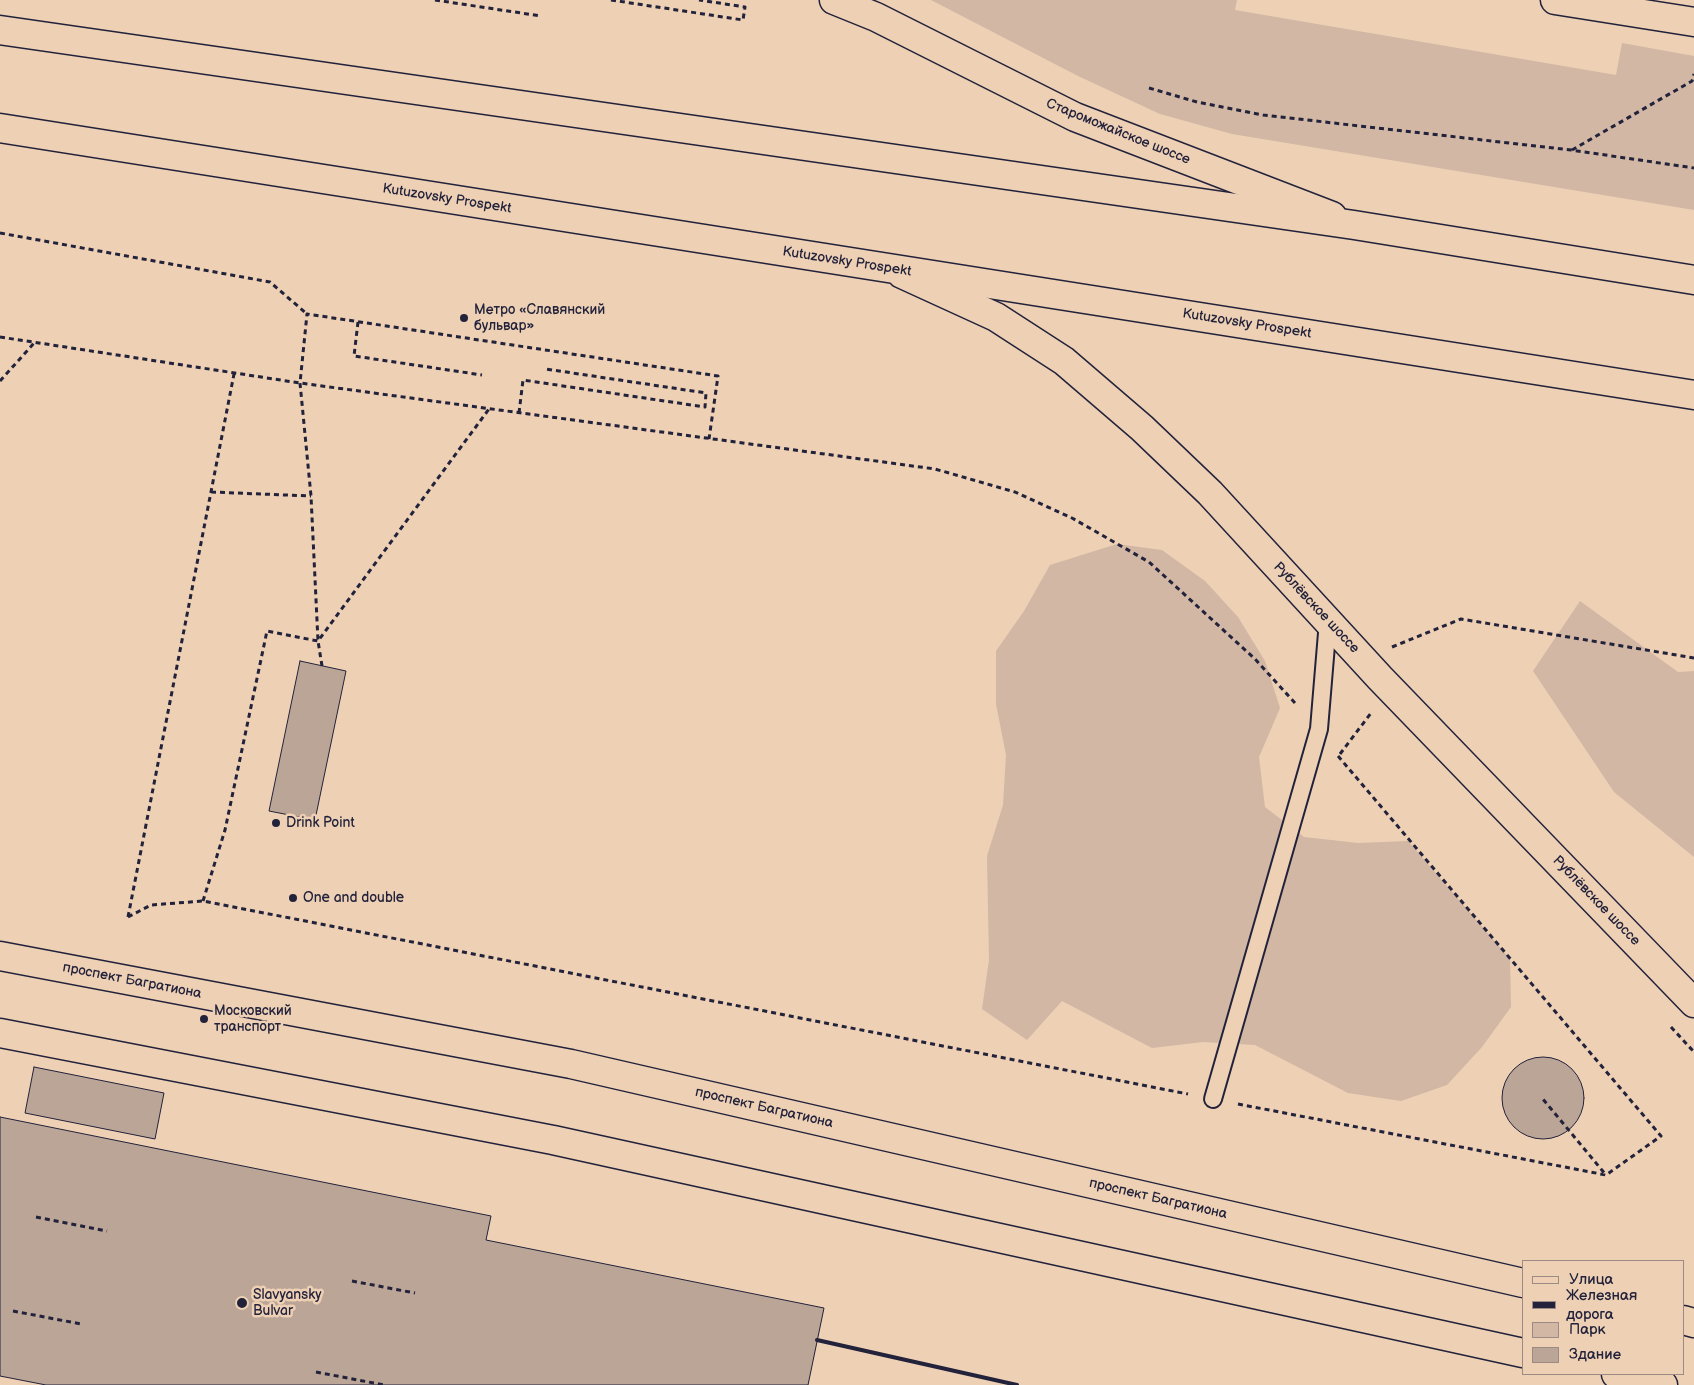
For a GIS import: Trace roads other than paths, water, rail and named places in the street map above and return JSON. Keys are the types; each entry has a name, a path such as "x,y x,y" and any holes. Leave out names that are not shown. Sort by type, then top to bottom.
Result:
{"main road":[{"name":"Староможайское шоссе","path":"834,0 876,17 1076,117 1354,225"},
{"path":"1555,0 1694,22"},
{"path":"0,30 1354,225 1694,280"},
{"name":"Kutuzovsky Prospekt","path":"0,128 1694,395"},
{"name":"Рублёвское шоссе","path":"894,270 996,317 1064,361 1142,428 1210,493 1380,678 1694,1003"},
{"name":"проспект Багратиона","path":"0,956 571,1064 1522,1283"},
{"path":"0,1033 553,1140 1522,1353"},
{"path":"1620,1375 1663,1385"}],"lane":[{"path":"1213,1098 1319,729 1328,622"}],"railway":[{"path":"817,1340 1017,1385"}],"place":[{"name":"Метро «Славянский бульвар»","path":"464,318"},
{"name":"Drink Point","path":"276,823"},
{"name":"One and double","path":"293,898"},
{"name":"Московский транспорт","path":"204,1019"},
{"name":"Slavyansky Bulvar","path":"242,1303"}]}
